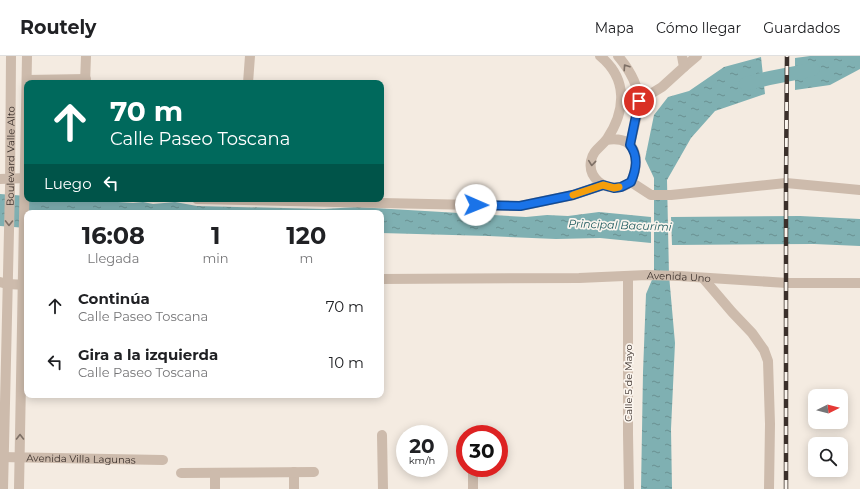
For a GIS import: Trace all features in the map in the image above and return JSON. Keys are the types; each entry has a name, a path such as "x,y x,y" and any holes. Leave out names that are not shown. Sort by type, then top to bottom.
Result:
{"street":[{"name":"Boulevard Valle Alto","path":"2,489 4,414 3,283 8,257 7,182 11,56"},
{"name":"Boulevard Valle Alto","path":"27,56 27,80"},
{"path":"86,56 86,80"},
{"path":"248,80 250,56"},
{"path":"600,56 606,61 614,72 620,84 622,101 613,128 606,140 596,149 591,162 591,170 594,177 603,185 614,188 621,187 631,182 636,171 636,158 634,150 623,140 606,140"},
{"path":"618,56 625,64 634,80 639,101 630,145"},
{"path":"682,56 684,67"},
{"path":"622,101 639,101 662,87 697,56"},
{"path":"7,182 24,181"},
{"path":"631,182 651,195 671,196 786,183 860,190"},
{"path":"335,202 520,206 573,195 603,185"},
{"name":"Avenida Uno","path":"384,279 579,278 647,275 787,283 860,283"},
{"name":"Calle 5 de Mayo","path":"628,276 629,489"},
{"path":"703,278 752,333 764,350 768,361 770,424 769,489"},
{"path":"3,283 24,285"},
{"name":"Boulevard Valle Alto","path":"19,489 24,319"},
{"path":"382,435 383,489"},
{"name":"Avenida Villa Lagunas","path":"2,457 163,460"},
{"path":"294,472 294,489"},
{"path":"181,474 314,472"},
{"path":"215,474 215,489"},
{"path":"473,477 473,489"}],"water":[{"path":"810,56 860,56 860,69 830,85 795,90 795,58"},
{"path":"761,57 765,94 715,111 691,138 667,180 669,275 675,343 671,429 672,489 641,489 646,294 654,275 654,178 645,159 654,115 668,97 689,91 724,67"},
{"name":"Principal Bacurimi","path":"0,194 24,196 24,202 143,202 153,204 175,202 197,206 324,209 357,207 526,217 547,215 568,216 599,212 651,217 651,243 600,238 556,239 384,233 384,210 24,210 24,228 0,226"},
{"path":"800,216 860,219 860,246 814,244 672,245 671,217"}],"waterway":[{"path":"746,84 813,69"}],"railway":[{"path":"786,489 787,56"}],"slow traffic":[{"path":"573,195 603,185 614,188 619,187"}],"route":[{"path":"476,205 520,206 573,195 603,185 614,188 621,187 631,182 636,171 636,158 634,150 630,145 639,101"}]}
